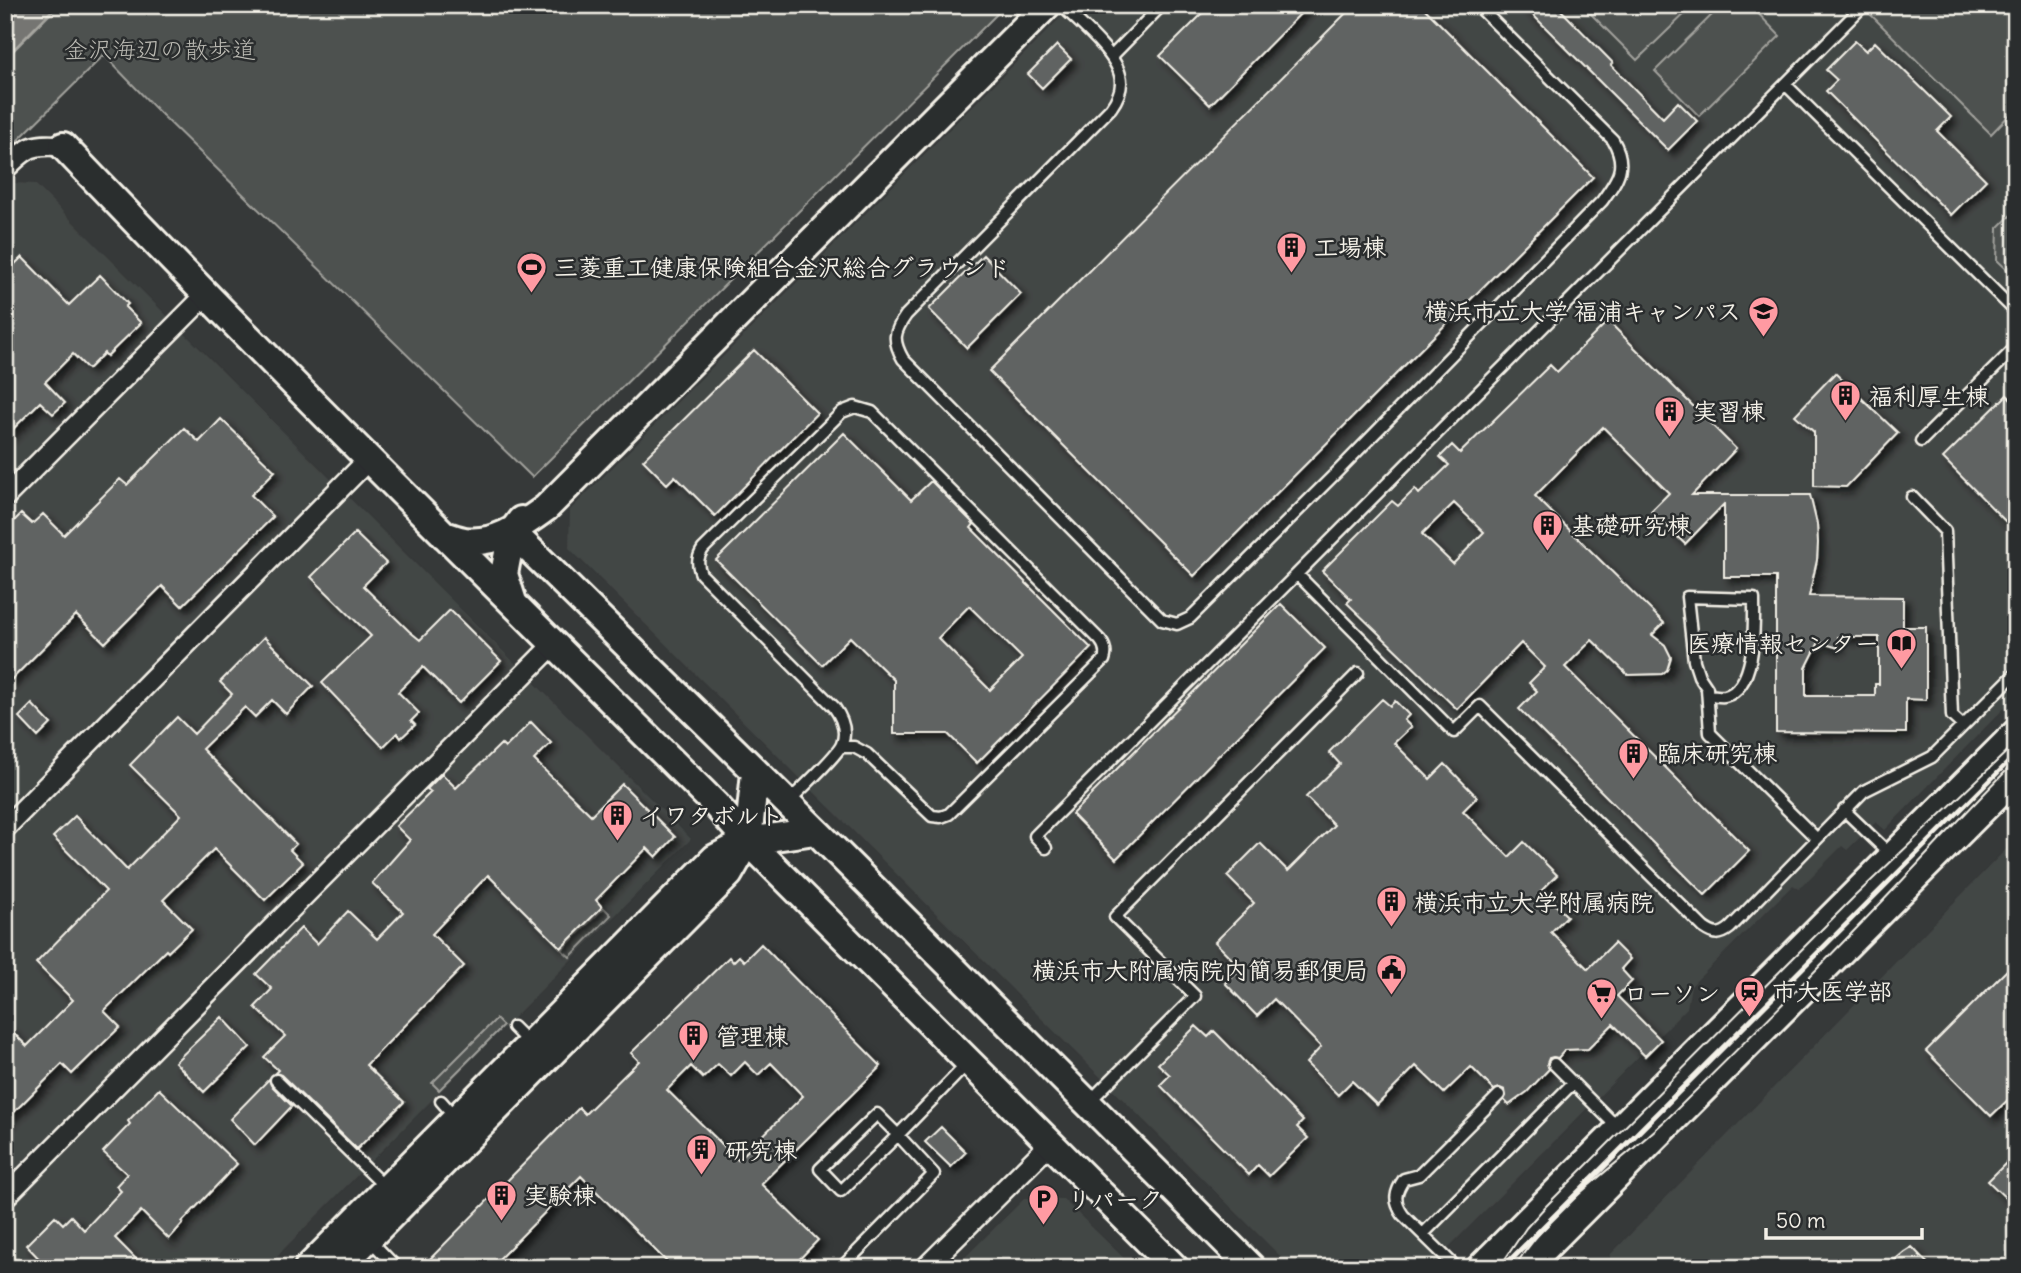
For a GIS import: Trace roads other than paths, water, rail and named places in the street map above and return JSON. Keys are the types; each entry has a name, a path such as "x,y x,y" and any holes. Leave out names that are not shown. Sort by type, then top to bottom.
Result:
{"street":[{"path":"513,603 504,574 512,532 537,498 1028,5"},
{"path":"444,535 466,541 483,540 512,532 546,508 1047,5"},
{"path":"5,169 21,153 40,144 63,146 205,296 715,804 748,842 1175,1268"},
{"path":"5,497 205,296"},
{"path":"5,828 368,460"},
{"path":"512,532 1252,1268"},
{"path":"5,1197 554,644"},
{"path":"1480,1268 2016,733"},
{"path":"339,1268 729,874 748,842 755,772"},
{"path":"1525,1268 2016,776"},
{"path":"307,1268 386,1189 449,1110 522,1036 715,858 748,842 815,831"},
{"path":"925,1268 1051,1143"}],"lane":[{"path":"1061,5 1111,57 1118,69 1121,83 1118,97 1111,108 905,315 895,336 896,348 903,359 1162,620 1177,624 1190,618 1338,471 1602,201 1614,184 1622,167 1620,151 1613,139 1477,5"},
{"path":"1111,57 1162,5"},
{"path":"1046,848 1035,836 1864,5"},
{"path":"1786,85 2016,312"},
{"path":"1921,441 2016,347"},
{"path":"787,803 842,747 842,717 701,574 697,560 703,549 842,412 855,407 872,412 1100,640 1105,655 1104,660 949,814 941,817 932,816 867,754 854,747 842,747"},
{"path":"1912,497 1945,531 1952,716 1963,726"},
{"path":"1297,574 1454,732 1480,706 1710,933 1716,935 1730,928 1864,791 1932,757 2016,673"},
{"path":"1708,695 1725,696 1739,688 1746,678 1750,662 1754,598 1686,597 1693,662 1707,688 1710,733 1816,839"},
{"path":"1088,1104 1195,996 1115,917 1358,673"},
{"path":"1844,810 1892,856"},
{"path":"841,1268 934,1174 898,1135 877,1114 820,1170 841,1191 898,1135 970,1061"},
{"path":"1554,1064 1619,1129"},
{"path":"276,1080 386,1189"},
{"path":"1423,1234 1573,1083"},
{"path":"1457,1268 1397,1206 1395,1197 1404,1179 1419,1175 1499,1095"},
{"path":"368,1238 397,1268"}],"tram line":[{"path":"1499,1268 1526,1228 1545,1207 1855,896 2016,743"},
{"path":"1514,1268 1548,1223 1654,1131 1776,1011 2016,761"}],"place":[{"name":"工場棟","path":"1291,274"},
{"name":"三菱重工健康保険組合金沢総合グラウンド","path":"531,294"},
{"name":"横浜市立大学 福浦キャンパス","path":"1764,338"},
{"name":"福利厚生棟","path":"1846,423"},
{"name":"実習棟","path":"1670,438"},
{"name":"基礎研究棟","path":"1548,552"},
{"name":"医療情報センター","path":"1902,670"},
{"name":"臨床研究棟","path":"1634,780"},
{"name":"イワタボルト","path":"617,842"},
{"name":"横浜市立大学附属病院","path":"1391,929"},
{"name":"横浜市大附属病院内簡易郵便局","path":"1391,997"},
{"name":"市大医学部","path":"1749,1018"},
{"name":"ローソン","path":"1601,1020"},
{"name":"管理棟","path":"693,1063"},
{"name":"研究棟","path":"702,1177"},
{"name":"実験棟","path":"501,1222"},
{"name":"リパーク","path":"1044,1226"}],"park label":[{"name":"金沢海辺の散歩道","path":"160,49"}]}
